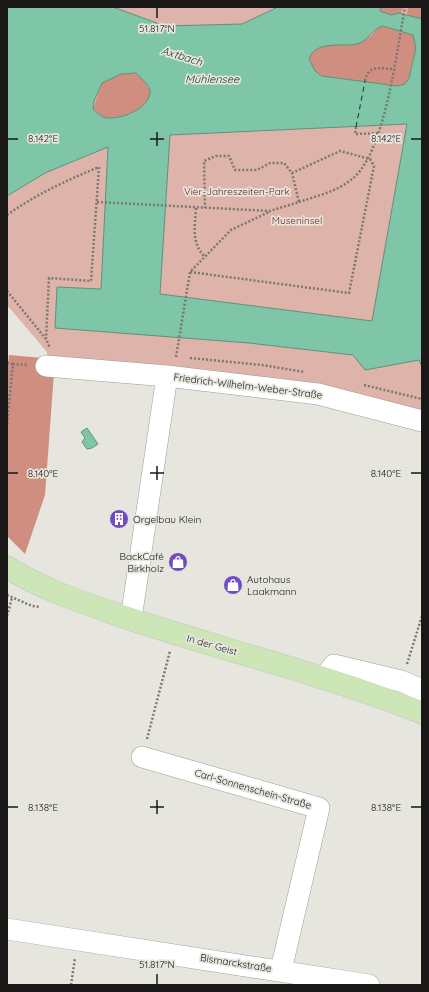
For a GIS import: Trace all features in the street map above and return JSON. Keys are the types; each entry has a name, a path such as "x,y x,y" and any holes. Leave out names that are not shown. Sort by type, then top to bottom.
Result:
{"main road":[{"name":"In der Geist","path":"7,567 19,575 66,596 131,619 174,634 324,678 422,713"}],"street":[{"name":"Friedrich-Wilhelm-Weber-Straße","path":"48,357 167,376 318,394 422,422"},
{"name":"Friedrich-Wilhelm-Weber-Straße","path":"131,619 167,376"},
{"path":"324,678 334,665 401,681 422,690"},
{"name":"Carl-Sonnenschein-Straße","path":"142,757 319,808 281,970"},
{"name":"Bismarckstraße","path":"7,929 281,970 369,985"}],"path":[{"path":"176,357 190,272 204,256 231,230 270,211 323,195 353,179 370,159 381,128 405,8"},
{"path":"365,81 370,69 376,67 393,69"},
{"path":"356,127 355,134 379,133"},
{"path":"190,272 349,294 374,166 370,159 340,151 292,173"},
{"path":"205,208 204,161 216,156 229,156 235,170 257,170 270,163 284,163 292,173 299,202"},
{"path":"7,215 19,206 65,181 99,167 92,281 49,278 46,339 48,357 13,364 7,363"},
{"path":"97,202 270,211"},
{"path":"196,208 194,239 196,246 204,256"},
{"path":"7,291 46,339"},
{"path":"7,424 13,364"},
{"path":"7,616 12,598"},
{"path":"401,681 422,616"},
{"path":"142,757 174,634"},
{"path":"71,985 78,939"}],"green space":[{"name":"Vier-Jahreszeiten-Park","path":"7,7 422,7 422,412 47,358 47,352 7,305"}],"shaded area":[{"path":"381,7 403,7 401,14 391,15 380,11"},
{"path":"408,7 422,7 422,19 407,15"},
{"path":"383,26 413,35 416,48 409,78 405,84 397,86 322,76 315,71 309,59 311,53 321,47 334,44 350,45 371,36 379,27"},
{"path":"137,73 150,91 149,97 140,108 125,115 109,118 102,116 93,109 102,83 121,74"},
{"path":"9,355 55,359 45,495 25,554 7,536 7,373"}],"water":[{"name":"Mühlensee","path":"7,7 113,7 165,26 242,24 278,7 381,7 380,11 391,15 399,13 422,19 422,367 419,360 365,370 353,355 249,343 55,328 57,287 101,289 108,147 45,173 7,196","holes":["383,26 413,35 416,48 409,78 405,84 397,86 322,76 315,71 309,59 312,53 317,49 330,46 357,44 376,29","136,73 149,88 149,97 146,103 133,112 117,117 103,117 93,109 94,101 102,83 121,74","407,124 372,321 160,294 170,135"]},
{"path":"87,428 98,444 87,449 82,442 85,438 81,432"}],"ferry route":[{"path":"356,127 365,81"}],"place":[{"name":"Orgelbau Klein","path":"119,519"},
{"name":"BackCafé Birkholz","path":"178,562"},
{"name":"Autohaus Laakmann","path":"233,585"}],"water label":[{"name":"Axtbach","path":"182,56"}],"park label":[{"name":"Museninsel","path":"297,220"}]}
